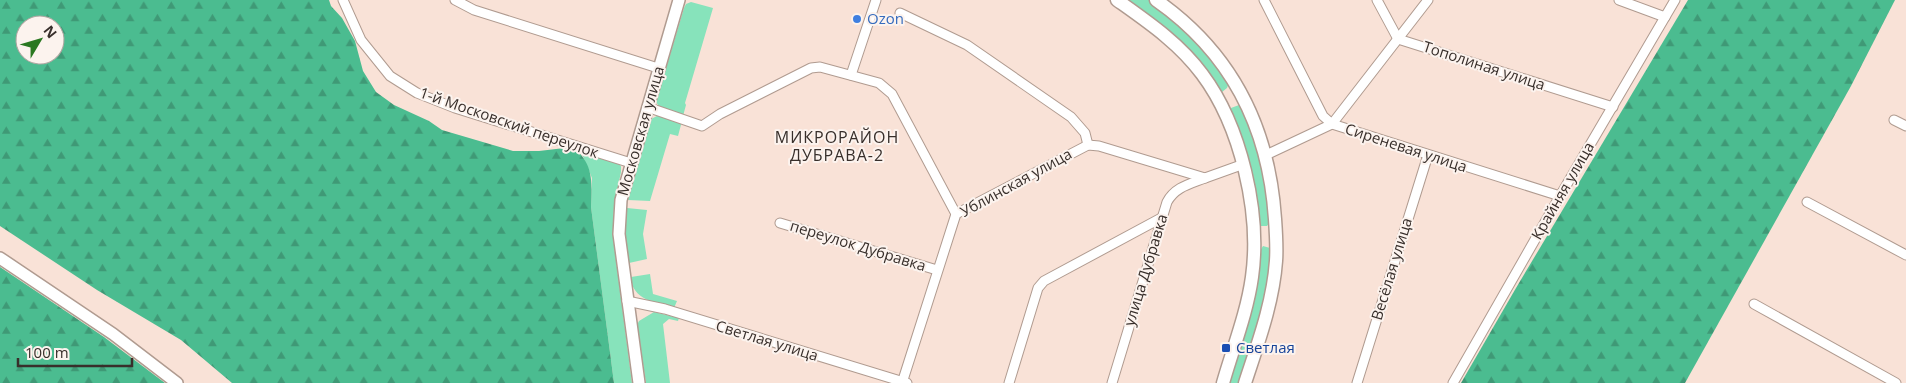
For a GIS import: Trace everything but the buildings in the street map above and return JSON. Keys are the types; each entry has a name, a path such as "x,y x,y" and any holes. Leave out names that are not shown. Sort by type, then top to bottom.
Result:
{"main road":[{"path":"1117,0 1163,33 1202,74 1221,104 1244,164 1255,234 1252,278 1244,312 1222,383"},
{"path":"1156,0 1180,17 1224,67 1241,93 1256,126 1266,155 1274,197 1276,260 1267,312 1245,383"},
{"path":"1221,104 1241,93"},
{"path":"1255,234 1276,234"}],"street":[{"name":"1-й Московский переулок","path":"343,0 362,40 390,76 418,94 455,108 630,163"},
{"path":"455,0 474,10 658,68"},
{"name":"Московская улица","path":"639,383 619,234 621,200 646,107 679,0"},
{"path":"852,75 876,0"},
{"name":"Сиреневая улица","path":"1264,0 1323,116 1332,124 1560,196"},
{"path":"1377,0 1398,39"},
{"path":"1266,155 1332,124 1428,0"},
{"path":"1620,0 1665,17"},
{"name":"Крайняя улица","path":"1453,383 1675,0"},
{"path":"900,13 967,45 1071,117 1085,133 1088,145"},
{"name":"Тополиная улица","path":"1398,39 1612,107"},
{"path":"646,107 702,126 720,114 811,68 820,67 879,83 892,94 956,214"},
{"path":"1894,120 1906,126"},
{"name":"Ублинская улица","path":"904,383 937,270 956,214 1088,145 1099,146 1205,178"},
{"name":"Весёлая улица","path":"1356,383 1428,155"},
{"path":"1205,178 1244,164"},
{"name":"улица Дубравка","path":"1112,383 1162,217 1171,194 1177,189 1205,178"},
{"path":"1806,202 1906,255"},
{"path":"1009,383 1038,288 1044,281 1162,217"},
{"name":"переулок Дубравка","path":"780,222 937,270"},
{"path":"0,258 113,334 177,383"},
{"name":"Светлая улица","path":"627,301 665,309 904,383"},
{"path":"1754,304 1896,383"}],"green space":[{"path":"0,0 329,0 331,6 342,18 355,41 363,71 376,92 394,105 429,121 442,130 513,151 539,151 573,147 580,153 585,160 590,174 591,207 614,383 232,383 181,340 97,290 0,226"},
{"path":"1125,0 1149,0 1154,3 1194,38 1229,83 1227,88 1222,92 1216,87"},
{"path":"1688,0 1895,0 1851,86 1685,383 1461,383 1516,288"},
{"path":"691,2 713,8 685,103 683,116 661,109 656,102 684,8 686,4"},
{"path":"1239,105 1246,113 1261,158 1272,219 1267,226 1261,226 1257,219 1231,115 1231,108"},
{"path":"659,115 682,121 678,136 670,134 650,201 628,200 648,125 651,119"},
{"path":"591,153 616,161 621,166 614,205 613,237 632,383 614,383 591,207 592,178 582,154"},
{"path":"627,208 647,210 643,234 647,259 629,263 625,232"},
{"path":"1263,246 1270,248 1272,254 1264,305 1240,383 1226,383 1260,251"},
{"path":"0,267 104,337 165,383 0,383"},
{"path":"650,274 653,294 677,301 674,308 646,299 635,291 631,277"},
{"path":"654,312 679,318 678,321 669,319 663,324 670,383 646,383 637,325 639,321"}],"place":[{"name":"Ozon","path":"857,19"},
{"name":"Светлая","path":"1226,348"}],"district":[{"name":"МИКРОРАЙОН ДУБРАВА-2","path":"837,146"}]}
